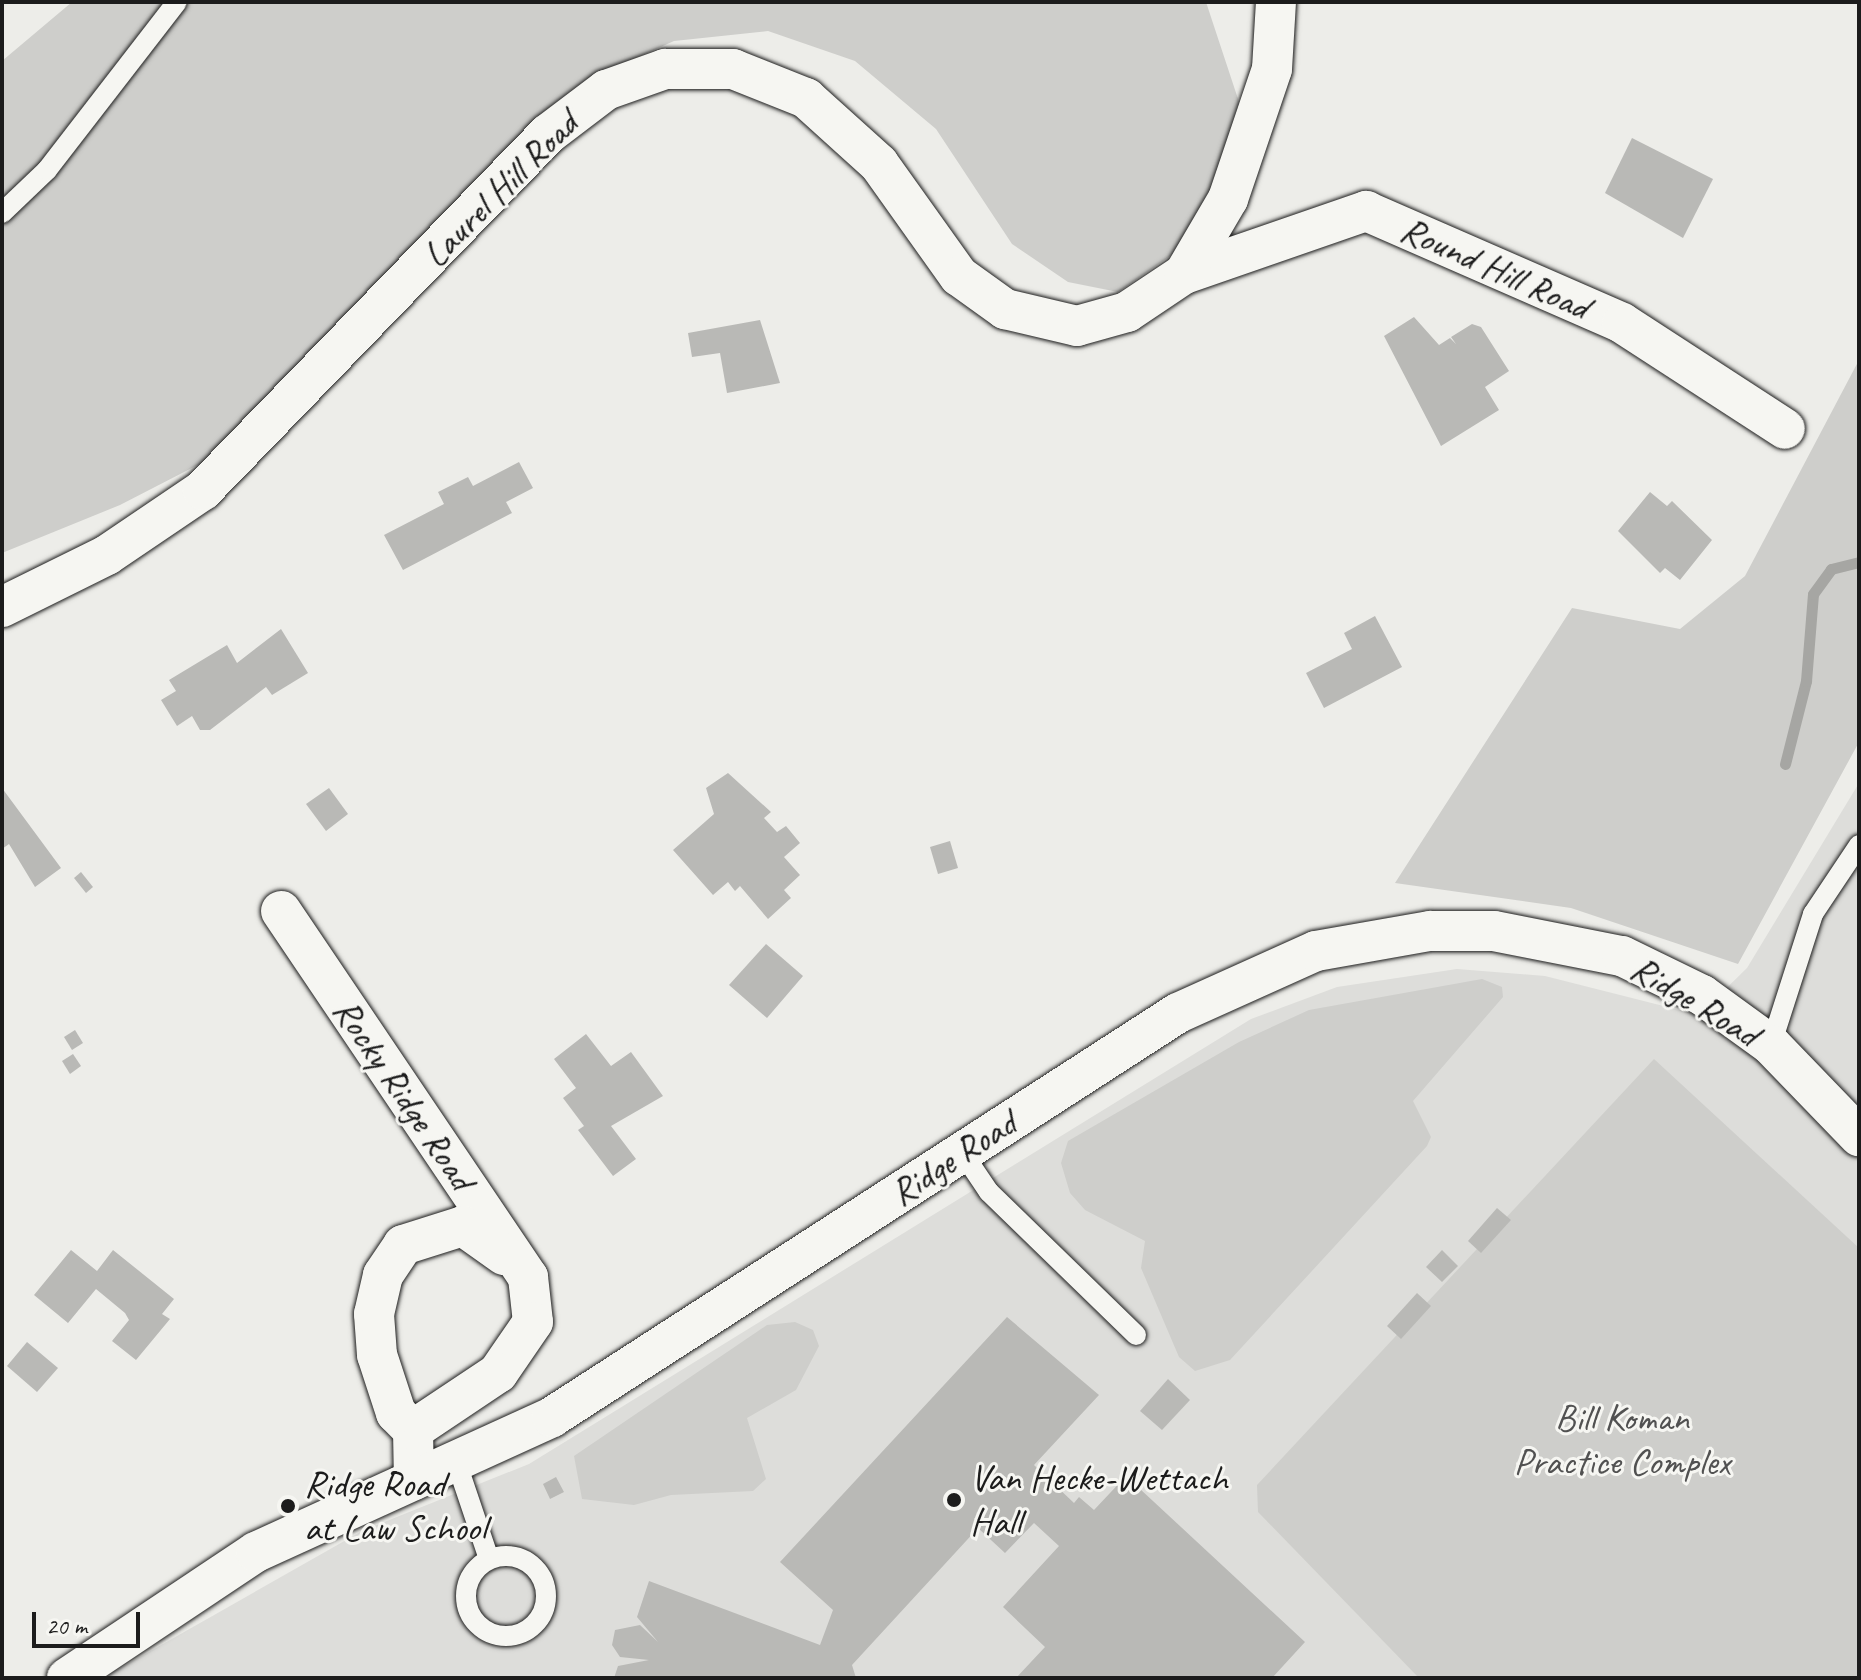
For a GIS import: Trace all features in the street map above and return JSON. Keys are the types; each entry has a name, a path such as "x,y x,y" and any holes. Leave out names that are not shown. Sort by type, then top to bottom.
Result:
{"street":[{"name":"Laurel Hill Road","path":"2,607 107,555 203,490 548,134 633,78 701,65 733,69 806,98 879,164 959,276 1028,318 1098,323 1149,302 1184,274 1212,231 1256,129 1272,69 1276,2"},
{"name":"Round Hill Road","path":"1184,274 1366,211 1622,323 1785,429"},
{"name":"Rocky Ridge Road","path":"281,911 528,1277 533,1322 517,1348 479,1390 413,1430 396,1413 386,1387 374,1314 383,1275 403,1245 463,1226 528,1277"},
{"name":"Ridge Road","path":"67,1678 256,1552 414,1480 457,1464 655,1353 962,1152 1242,979 1379,937 1494,931 1582,943 1669,977 1771,1045 1859,1136"},
{"path":"413,1430 414,1480"}],"lane":[{"path":"2,213 47,170 177,2"},
{"path":"1771,1045 1813,914 1859,846"},
{"path":"962,1152 989,1192 1136,1335"},
{"path":"457,1464 489,1559"},
{"path":"520,1558 543,1579 544,1608 524,1632 491,1633 467,1608 471,1575 489,1559 520,1558"}],"shaded area":[{"path":"1859,783 1859,1678 103,1678 362,1531 529,1464 1251,1019 1337,987 1457,969 1545,976 1699,1015 1747,968"}],"green space":[{"path":"72,2 1206,2 1240,105 1212,227 1118,292 1068,282 1012,244 936,129 855,61 768,31 674,41 620,65 254,436 120,505 2,553 2,61"},
{"path":"1859,360 1859,742 1738,964 1571,908 1395,883 1572,608 1680,629 1745,576"},
{"path":"1482,979 1502,987 1503,997 1413,1101 1431,1137 1427,1146 1230,1360 1195,1371 1179,1357 1141,1268 1145,1241 1085,1210 1070,1193 1061,1163 1068,1141 1239,1042 1309,1010"},
{"name":"Bill Koman Practice Complex","path":"1654,1059 1859,1248 1859,1678 1419,1678 1258,1512 1257,1485"},
{"path":"795,1322 813,1330 819,1346 796,1390 747,1418 766,1479 753,1491 671,1495 634,1505 582,1499 574,1456 767,1325"}],"building":[{"path":"1632,138 1713,179 1683,238 1605,193"},
{"path":"1414,317 1439,345 1450,338 1456,344 1451,337 1472,324 1481,327 1509,371 1485,387 1499,410 1441,446 1384,336"},
{"path":"760,320 780,383 727,393 720,353 692,357 688,333"},
{"path":"519,462 533,488 506,502 512,513 403,570 384,535 444,504 438,492 468,477 473,486"},
{"path":"1650,492 1667,506 1672,501 1712,540 1680,580 1665,568 1660,573 1618,531"},
{"path":"1375,616 1402,667 1324,708 1306,673 1352,649 1344,633"},
{"path":"281,629 308,673 272,695 266,687 210,730 200,730 192,716 177,726 161,700 176,691 169,680 227,645 237,663"},
{"path":"728,773 771,812 764,818 777,832 786,826 800,843 784,857 800,875 784,890 791,898 768,919 740,886 735,891 728,882 713,895 673,850 714,814 706,788"},
{"path":"2,788 61,868 35,887 9,844 2,849"},
{"path":"329,788 348,814 326,831 306,804"},
{"path":"950,841 958,868 938,874 930,847"},
{"path":"81,872 93,887 86,893 74,878"},
{"path":"766,944 803,976 767,1018 729,985"},
{"path":"75,1030 83,1043 72,1050 64,1037"},
{"path":"586,1034 611,1066 631,1052 663,1096 611,1126 636,1159 613,1176 578,1130 584,1126 563,1098 576,1088 554,1059"},
{"path":"73,1054 81,1066 70,1074 62,1061"},
{"path":"1497,1208 1511,1220 1481,1253 1468,1241"},
{"path":"71,1250 97,1271 113,1250 174,1299 162,1314 170,1319 136,1360 112,1341 129,1320 96,1289 68,1323 34,1295"},
{"path":"1442,1250 1458,1266 1442,1282 1426,1267"},
{"path":"1417,1293 1431,1306 1401,1339 1387,1326"},
{"name":"Van Hecke-Wettach Hall","path":"1007,1317 1099,1395 1034,1465 1074,1503 1079,1497 1094,1510 1126,1476 1305,1642 1272,1678 1016,1678 1045,1647 1003,1607 1059,1546 1034,1523 1005,1553 978,1528 852,1665 856,1678 614,1678 618,1666 649,1660 620,1657 612,1645 615,1630 640,1625 658,1642 637,1617 649,1581 820,1645 833,1610 780,1562"},
{"path":"27,1342 58,1368 37,1392 7,1366"},
{"path":"1168,1379 1190,1400 1162,1430 1140,1411"},
{"path":"556,1477 564,1492 550,1499 543,1484"}],"waterway":[{"path":"1785,764 1806,681 1813,594 1831,569 1859,562"}],"place":[{"name":"Van Hecke-Wettach Hall","path":"954,1500"},
{"name":"Ridge Road at Law School","path":"288,1506"}]}
